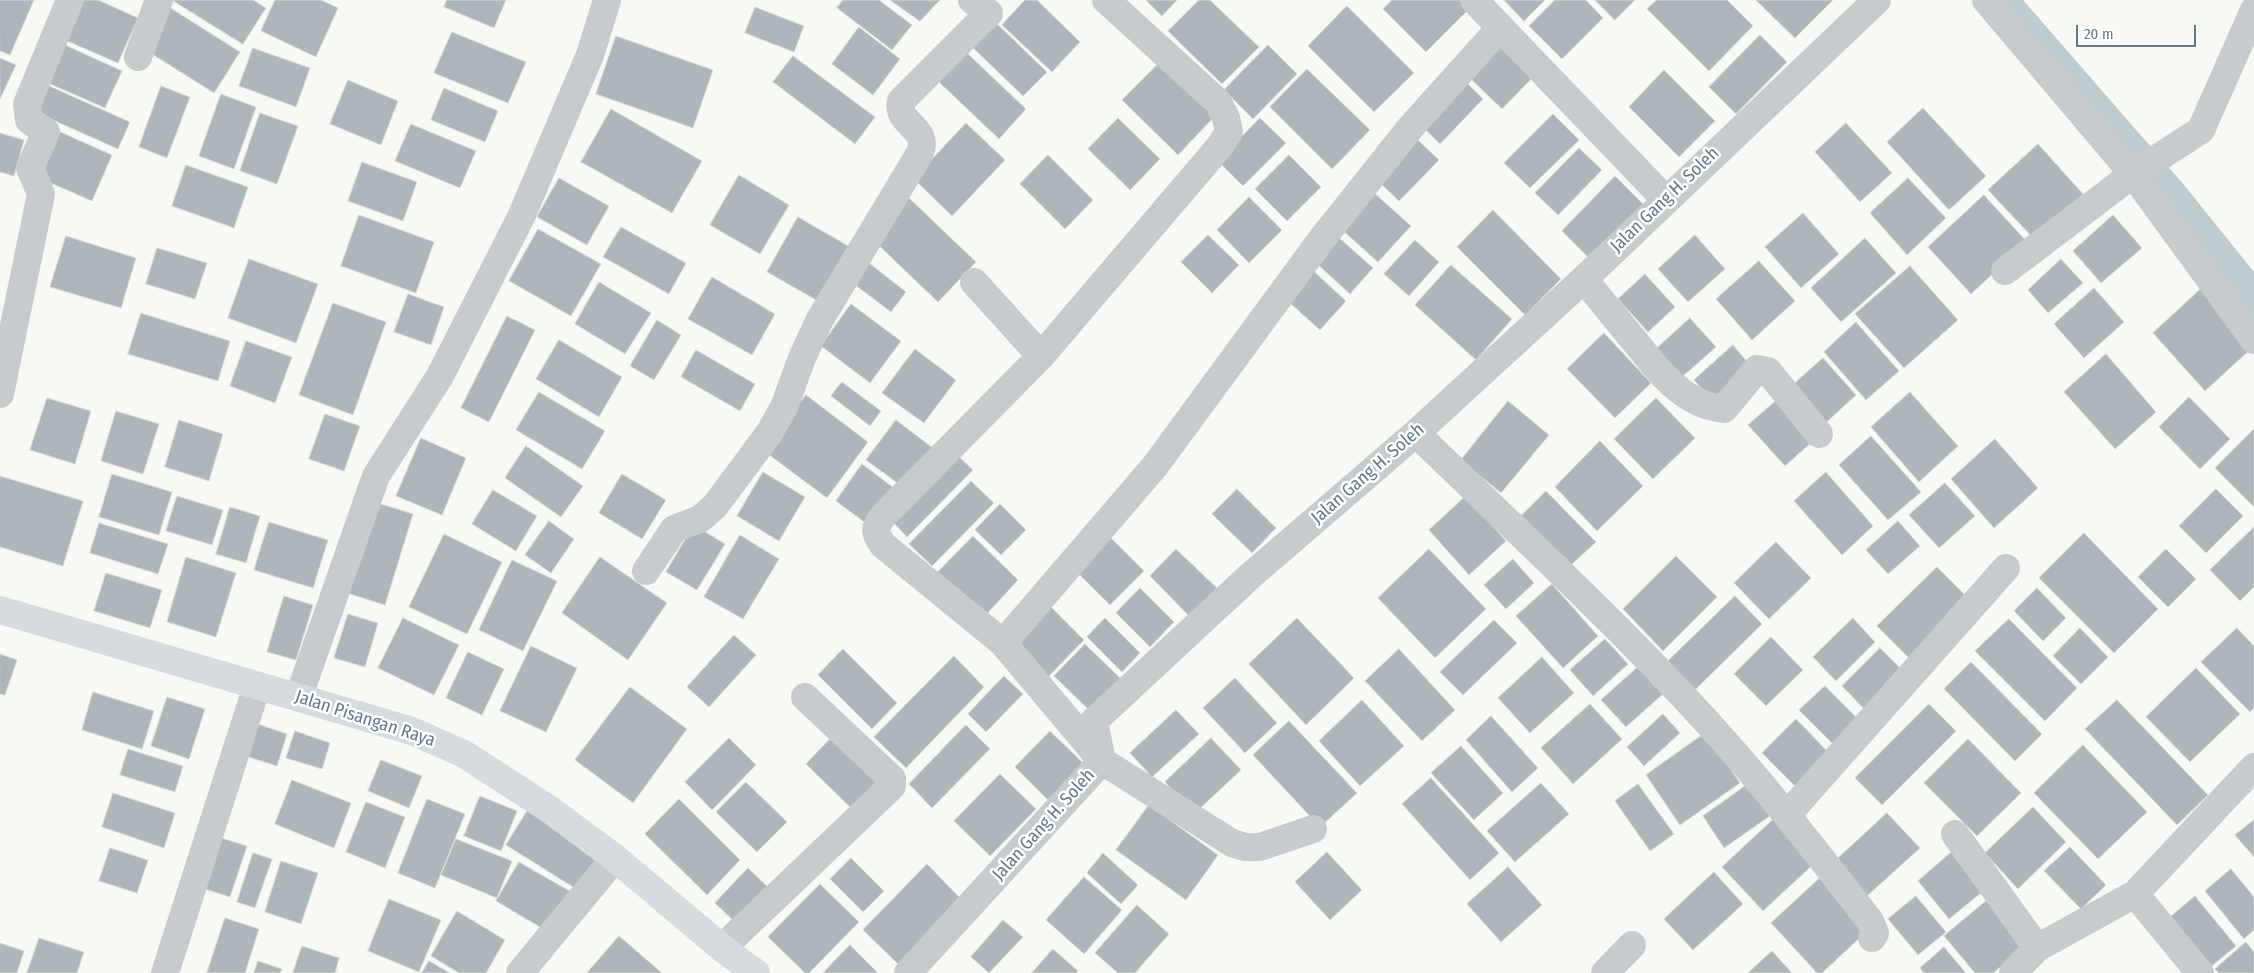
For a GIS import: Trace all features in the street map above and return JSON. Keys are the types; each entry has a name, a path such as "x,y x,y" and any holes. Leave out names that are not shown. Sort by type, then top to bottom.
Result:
{"street":[{"path":"0,394 41,194 30,168 46,132 29,120 27,104 70,0"},
{"path":"138,57 159,0"},
{"path":"299,696 376,476 440,376 521,217 590,55 606,0"},
{"path":"1106,0 1218,102 1226,118 1229,132 1220,146 1041,356 876,526 875,534 884,545 1003,643 1102,761 1232,843 1245,847 1260,848 1313,829"},
{"path":"1474,0 1665,199"},
{"name":"Jalan Gang H. Soleh","path":"908,973 1102,761 1094,721 1249,577 1416,433 1584,279 1665,199 1877,0"},
{"path":"1986,0 2132,174 2254,340"},
{"path":"646,571 667,536 680,524 700,519 707,513 770,432 784,408 819,321 920,153 923,145 922,138 902,113 901,100 987,4"},
{"path":"2005,272 2132,174 2201,130 2254,10"},
{"path":"1003,643 1155,466 1321,240 1411,126 1500,28"},
{"path":"1584,279 1667,380 1692,400 1711,408 1724,410 1757,369 1762,369 1768,371 1819,434"},
{"path":"974,282 1041,356"},
{"path":"1416,433 1672,685 1731,749 1787,815 1870,921 1875,933 1872,938"},
{"path":"1787,815 2006,568"},
{"name":"Jalan Pisangan Raya","path":"0,610 412,730 464,754 549,809 615,858 722,948 756,973"},
{"path":"165,973 257,686"},
{"path":"722,948 892,786 892,779 805,696"},
{"path":"2013,973 2037,948 2135,894 2254,767"},
{"path":"1955,834 2037,948"},
{"path":"520,973 615,858"},
{"path":"2135,894 2200,973"},
{"path":"1605,973 1632,945"}],"shaded area":[{"path":"1986,0 2023,0 2184,185 2254,272 2254,340"}],"building":[{"path":"0,0 34,0 10,55 0,51"},
{"path":"82,0 98,0 138,18 118,63 65,40"},
{"path":"172,0 253,0 266,8 243,44"},
{"path":"275,0 321,0 338,8 316,57 261,31"},
{"path":"447,0 506,0 494,28 444,7"},
{"path":"843,0 879,0 912,25 892,50 837,8"},
{"path":"890,0 940,0 920,21"},
{"path":"1025,0 1037,0 1080,42 1052,72 1002,25"},
{"path":"1146,0 1177,0 1162,16"},
{"path":"1199,0 1210,0 1259,47 1222,84 1168,31"},
{"path":"1392,0 1472,0 1475,3 1426,52 1383,9"},
{"path":"1504,0 1545,0 1524,21"},
{"path":"1555,0 1586,0 1603,18 1562,59 1529,26"},
{"path":"1595,0 1635,0 1615,20"},
{"path":"1657,0 1727,0 1753,26 1709,71 1647,9"},
{"path":"1756,0 1833,0 1795,38"},
{"path":"1347,6 1414,73 1374,112 1308,46"},
{"path":"169,7 240,52 214,93 144,49"},
{"path":"755,7 804,26 794,52 745,33"},
{"path":"991,18 1047,72 1023,96 968,43"},
{"path":"859,27 900,59 873,95 832,64"},
{"path":"452,32 526,62 508,103 434,73"},
{"path":"1760,35 1787,62 1736,114 1709,87"},
{"path":"616,36 713,70 693,128 596,94"},
{"path":"1504,37 1538,72 1502,109 1467,75"},
{"path":"65,45 122,71 105,108 48,83"},
{"path":"1268,45 1297,74 1253,119 1224,90"},
{"path":"253,48 310,68 296,107 239,86"},
{"path":"967,53 1026,109 999,139 939,82"},
{"path":"793,56 875,117 855,144 773,82"},
{"path":"0,58 16,65 0,99"},
{"path":"1159,63 1214,117 1178,155 1122,100"},
{"path":"1307,69 1370,130 1332,169 1270,107"},
{"path":"1664,70 1715,121 1679,157 1629,107"},
{"path":"1461,77 1483,99 1440,144 1418,122"},
{"path":"348,80 398,101 381,145 330,124"},
{"path":"47,85 130,122 118,149 35,112"},
{"path":"161,86 190,97 167,158 139,147"},
{"path":"444,88 498,111 485,142 431,120"},
{"path":"221,94 256,107 234,169 199,156"},
{"path":"1923,108 1986,176 1949,210 1887,142"},
{"path":"611,109 702,161 672,213 581,162"},
{"path":"260,113 298,126 277,184 240,171"},
{"path":"1553,114 1579,140 1530,188 1504,163"},
{"path":"1118,118 1160,159 1130,190 1088,149"},
{"path":"1260,118 1286,143 1243,186 1218,161"},
{"path":"966,123 1005,160 952,216 914,179"},
{"path":"1846,123 1892,173 1860,202 1815,152"},
{"path":"411,124 476,151 460,188 395,161"},
{"path":"58,131 112,155 92,201 37,177"},
{"path":"0,133 24,140 14,176 0,172"},
{"path":"1418,140 1439,160 1399,201 1378,181"},
{"path":"2038,144 2083,194 2034,239 1988,190"},
{"path":"1579,148 1602,170 1558,215 1535,193"},
{"path":"1048,155 1093,200 1065,229 1020,184"},
{"path":"1289,155 1321,187 1287,221 1255,189"},
{"path":"362,162 417,182 403,221 348,201"},
{"path":"186,165 248,187 234,228 172,206"},
{"path":"739,175 789,205 760,254 710,225"},
{"path":"1615,176 1643,204 1589,258 1562,231"},
{"path":"559,178 609,206 587,245 537,217"},
{"path":"1908,178 1946,218 1907,255 1870,213"},
{"path":"1372,191 1411,226 1378,262 1340,228"},
{"path":"1984,195 2027,242 1971,294 1928,247"},
{"path":"908,197 976,262 938,302 870,237"},
{"path":"1249,197 1282,230 1249,263 1217,230"},
{"path":"1493,210 1561,279 1525,315 1457,247"},
{"path":"1803,213 1839,254 1801,288 1765,247"},
{"path":"359,215 434,242 416,293 341,266"},
{"path":"2113,215 2142,248 2101,283 2073,251"},
{"path":"798,217 850,247 818,301 767,272"},
{"path":"621,227 686,263 669,294 603,257"},
{"path":"538,229 601,264 571,316 509,281"},
{"path":"1208,235 1239,265 1212,293 1181,262"},
{"path":"1336,235 1373,268 1350,294 1314,261"},
{"path":"1695,235 1725,269 1688,302 1658,269"},
{"path":"66,236 136,258 121,308 50,287"},
{"path":"1865,238 1896,273 1841,322 1811,288"},
{"path":"1415,240 1439,262 1409,296 1384,274"},
{"path":"157,248 207,263 195,299 146,284"},
{"path":"249,259 318,284 296,343 228,318"},
{"path":"2061,259 2083,283 2048,313 2028,290"},
{"path":"1759,261 1795,301 1752,340 1716,299"},
{"path":"869,263 906,292 891,312 854,284"},
{"path":"1307,265 1346,301 1320,330 1281,295"},
{"path":"1451,265 1512,319 1476,360 1415,305"},
{"path":"1910,266 1958,320 1904,368 1855,314"},
{"path":"1645,274 1675,307 1648,332 1618,299"},
{"path":"712,277 775,314 752,355 688,319"},
{"path":"599,282 651,313 625,354 575,324"},
{"path":"2204,286 2254,346 2205,391 2153,333"},
{"path":"2094,288 2124,322 2084,358 2054,324"},
{"path":"408,294 444,307 431,345 394,332"},
{"path":"333,303 386,322 353,415 299,395"},
{"path":"851,304 901,341 870,383 821,346"},
{"path":"141,313 230,341 218,381 128,354"},
{"path":"507,316 535,330 489,422 461,408"},
{"path":"1690,318 1716,347 1682,377 1657,348"},
{"path":"657,320 681,335 654,380 630,366"},
{"path":"1856,322 1899,371 1866,400 1824,352"},
{"path":"1604,333 1651,383 1615,418 1567,369"},
{"path":"559,340 622,377 599,417 536,379"},
{"path":"246,341 292,357 275,403 230,386"},
{"path":"1733,345 1754,370 1715,404 1694,380"},
{"path":"915,349 956,380 924,423 882,393"},
{"path":"696,350 755,384 740,411 681,377"},
{"path":"2106,354 2156,412 2115,449 2064,392"},
{"path":"1823,358 1856,395 1819,429 1785,392"},
{"path":"842,382 881,411 870,426 831,396"},
{"path":"539,392 605,431 582,469 516,430"},
{"path":"1910,392 1958,446 1919,482 1871,427"},
{"path":"806,395 868,442 827,498 764,451"},
{"path":"2189,397 2230,439 2200,469 2159,427"},
{"path":"47,398 91,411 75,464 30,450"},
{"path":"1656,398 1695,438 1653,479 1614,439"},
{"path":"1778,399 1814,440 1785,466 1748,425"},
{"path":"1508,401 1549,435 1501,493 1461,460"},
{"path":"116,411 159,424 143,474 101,461"},
{"path":"325,414 360,426 344,471 309,459"},
{"path":"179,420 223,434 209,481 165,467"},
{"path":"896,420 933,448 903,487 866,460"},
{"path":"2254,429 2254,505 2253,506 2215,468"},
{"path":"1871,436 1921,492 1888,520 1839,465"},
{"path":"421,438 466,458 442,515 396,496"},
{"path":"1995,439 2038,488 1994,528 1951,479"},
{"path":"1600,441 1643,486 1597,531 1555,487"},
{"path":"526,446 583,486 561,517 505,478"},
{"path":"956,454 973,470 907,537 892,521"},
{"path":"862,464 894,488 867,524 836,501"},
{"path":"763,472 805,497 779,541 737,516"},
{"path":"1826,472 1873,526 1842,555 1794,501"},
{"path":"112,474 172,492 159,535 99,517"},
{"path":"622,474 666,500 642,539 599,513"},
{"path":"0,476 83,501 63,566 0,547"},
{"path":"971,481 994,503 932,566 909,544"},
{"path":"1945,483 1975,516 1939,548 1909,515"},
{"path":"1237,489 1276,528 1252,553 1212,514"},
{"path":"2216,489 2243,516 2206,553 2179,526"},
{"path":"493,490 537,516 516,551 472,524"},
{"path":"1546,491 1596,542 1570,566 1521,516"},
{"path":"177,496 223,510 212,545 166,531"},
{"path":"1466,496 1506,541 1469,575 1429,530"},
{"path":"374,502 413,514 385,605 347,593"},
{"path":"1000,504 1026,530 1001,555 975,530"},
{"path":"230,507 260,516 246,563 216,554"},
{"path":"549,521 574,539 551,573 525,555"},
{"path":"1898,521 1920,546 1888,574 1866,550"},
{"path":"269,522 328,540 313,588 254,570"},
{"path":"99,523 168,544 158,574 90,553"},
{"path":"694,525 725,544 697,590 666,572"},
{"path":"2254,527 2254,587 2240,601 2210,570"},
{"path":"2084,533 2158,609 2114,653 2039,578"},
{"path":"444,534 502,562 467,634 409,607"},
{"path":"740,535 779,559 743,619 704,597"},
{"path":"973,536 1018,580 983,618 937,573"},
{"path":"1109,536 1144,571 1110,605 1075,570"},
{"path":"1776,542 1811,578 1769,619 1734,583"},
{"path":"1176,549 1220,591 1192,619 1150,576"},
{"path":"1429,549 1486,609 1435,658 1378,598"},
{"path":"2166,549 2196,579 2168,607 2138,577"},
{"path":"1676,556 1717,597 1663,651 1623,609"},
{"path":"186,557 236,573 216,637 167,622"},
{"path":"600,557 667,603 628,660 562,613"},
{"path":"1513,559 1534,583 1506,609 1484,585"},
{"path":"512,560 557,581 523,651 479,630"},
{"path":"1937,567 1970,600 1911,660 1877,626"},
{"path":"106,573 162,590 150,628 94,611"},
{"path":"1552,584 1598,636 1563,668 1516,616"},
{"path":"1140,588 1174,622 1150,647 1116,613"},
{"path":"2037,588 2066,618 2043,641 2014,611"},
{"path":"284,596 313,605 296,660 267,652"},
{"path":"1735,596 1762,624 1694,691 1666,663"},
{"path":"1049,605 1084,640 1048,677 1013,642"},
{"path":"348,614 378,623 365,667 334,658"},
{"path":"403,618 459,645 434,695 378,668"},
{"path":"1105,618 1140,653 1122,672 1087,637"},
{"path":"1297,618 1354,678 1306,725 1249,664"},
{"path":"1853,618 1875,642 1836,681 1813,657"},
{"path":"2009,619 2077,688 2045,721 1975,651"},
{"path":"1494,620 1517,643 1463,695 1440,672"},
{"path":"2080,628 2108,657 2081,684 2053,656"},
{"path":"2237,628 2254,646 2254,708 2250,712 2201,662"},
{"path":"734,635 756,655 709,707 687,687"},
{"path":"1771,637 1803,670 1766,706 1734,674"},
{"path":"1605,639 1628,664 1593,696 1570,670"},
{"path":"1085,644 1120,678 1089,710 1054,676"},
{"path":"531,646 577,668 546,732 500,711"},
{"path":"1880,648 1907,675 1869,714 1842,686"},
{"path":"843,649 897,703 872,729 818,675"},
{"path":"1399,649 1455,710 1422,741 1365,681"},
{"path":"468,652 504,669 482,715 446,698"},
{"path":"0,654 17,660 5,695 0,694"},
{"path":"954,656 984,687 906,768 874,737"},
{"path":"1542,657 1574,693 1530,733 1498,698"},
{"path":"1971,662 2042,734 2015,761 1944,689"},
{"path":"1639,666 1663,694 1626,727 1601,700"},
{"path":"2196,668 2240,714 2190,762 2146,717"},
{"path":"1004,676 1023,694 986,732 968,714"},
{"path":"1235,678 1277,723 1245,753 1203,708"},
{"path":"1825,686 1861,722 1836,747 1799,710"},
{"path":"630,687 687,729 633,803 575,760"},
{"path":"93,692 154,711 142,749 82,730"},
{"path":"167,697 205,709 189,759 151,746"},
{"path":"1362,700 1404,746 1360,786 1319,741"},
{"path":"2117,700 2208,795 2177,825 2085,729"},
{"path":"1590,704 1622,739 1573,784 1541,748"},
{"path":"1929,704 1956,731 1882,805 1855,778"},
{"path":"1176,710 1199,734 1152,777 1130,753"},
{"path":"1663,714 1680,733 1644,766 1627,747"},
{"path":"1491,716 1538,768 1512,792 1466,740"},
{"path":"1796,719 1831,755 1797,788 1762,753"},
{"path":"249,721 287,734 277,766 239,754"},
{"path":"1289,721 1357,793 1320,827 1253,755"},
{"path":"966,725 990,749 932,808 909,784"},
{"path":"295,731 330,743 322,769 286,758"},
{"path":"1050,731 1083,763 1048,800 1015,767"},
{"path":"1705,733 1740,783 1680,825 1646,775"},
{"path":"729,738 756,765 712,810 685,782"},
{"path":"831,738 880,786 854,811 806,764"},
{"path":"1211,738 1241,770 1194,814 1165,782"},
{"path":"1968,739 2021,793 1977,836 1924,783"},
{"path":"2083,745 2147,812 2098,859 2034,793"},
{"path":"1461,746 1503,793 1474,820 1431,773"},
{"path":"128,749 183,766 175,792 120,775"},
{"path":"381,760 422,776 409,808 368,791"},
{"path":"1000,774 1036,809 990,856 954,821"},
{"path":"1431,778 1499,853 1470,880 1402,804"},
{"path":"292,780 351,803 334,848 275,824"},
{"path":"746,782 787,822 757,852 716,812"},
{"path":"1541,783 1569,814 1515,862 1487,831"},
{"path":"1638,784 1674,834 1650,851 1615,801"},
{"path":"1748,784 1770,816 1724,848 1703,816"},
{"path":"113,793 175,813 164,848 102,827"},
{"path":"480,796 517,811 501,851 464,836"},
{"path":"427,799 465,814 435,888 398,873"},
{"path":"679,799 740,860 707,895 645,834"},
{"path":"366,802 405,817 385,868 346,852"},
{"path":"1149,805 1218,855 1186,900 1116,850"},
{"path":"2033,807 2066,842 2018,889 1985,853"},
{"path":"529,808 603,856 581,892 506,845"},
{"path":"1887,813 1920,848 1867,896 1835,861"},
{"path":"1779,814 1820,858 1763,911 1722,867"},
{"path":"2254,820 2254,857 2235,835"},
{"path":"218,837 247,846 230,897 202,888"},
{"path":"456,839 512,861 497,898 441,875"},
{"path":"2070,847 2106,885 2081,909 2044,871"},
{"path":"110,848 148,860 137,893 99,881"},
{"path":"1955,849 1987,888 1949,919 1918,881"},
{"path":"1327,852 1362,890 1330,920 1295,882"},
{"path":"253,853 272,859 255,908 237,902"},
{"path":"1103,853 1138,885 1121,904 1087,873"},
{"path":"851,858 884,891 863,912 830,879"},
{"path":"281,861 318,873 301,924 265,912"},
{"path":"519,862 573,893 550,933 496,901"},
{"path":"927,864 961,899 898,964 863,930"},
{"path":"1508,867 1542,905 1501,942 1467,904"},
{"path":"748,868 773,892 739,926 715,903"},
{"path":"2231,869 2254,897 2254,930 2244,939 2205,891"},
{"path":"1714,872 1743,904 1693,950 1664,919"},
{"path":"1084,877 1122,910 1084,954 1046,920"},
{"path":"1821,877 1869,929 1822,973 1817,973 1771,923"},
{"path":"820,884 859,922 809,973 805,973 768,937"},
{"path":"1916,896 1946,932 1918,955 1888,919"},
{"path":"1992,896 2031,942 1993,973 1975,973 1944,936"},
{"path":"2195,896 2236,946 2207,970 2167,920"},
{"path":"389,899 441,920 419,972 368,951"},
{"path":"1137,905 1169,934 1135,973 1118,973 1095,953"},
{"path":"457,911 505,940 486,973 459,973 431,956"},
{"path":"225,918 259,929 245,973 207,973"},
{"path":"1003,920 1023,937 989,973 971,957"},
{"path":"619,936 662,973 587,973"},
{"path":"39,938 84,952 77,973 27,973"},
{"path":"2246,942 2254,952 2254,973 2219,973 2215,969"},
{"path":"0,943 24,951 17,973 0,973"},
{"path":"850,945 877,973 823,973"},
{"path":"302,946 339,958 335,973 293,973"},
{"path":"1944,947 1966,973 1924,973 1920,968"},
{"path":"1053,949 1078,971 1076,973 1032,973"},
{"path":"1772,951 1792,973 1748,973"},
{"path":"258,961 282,969 280,973 254,973"},
{"path":"429,961 450,973 422,973"}]}
